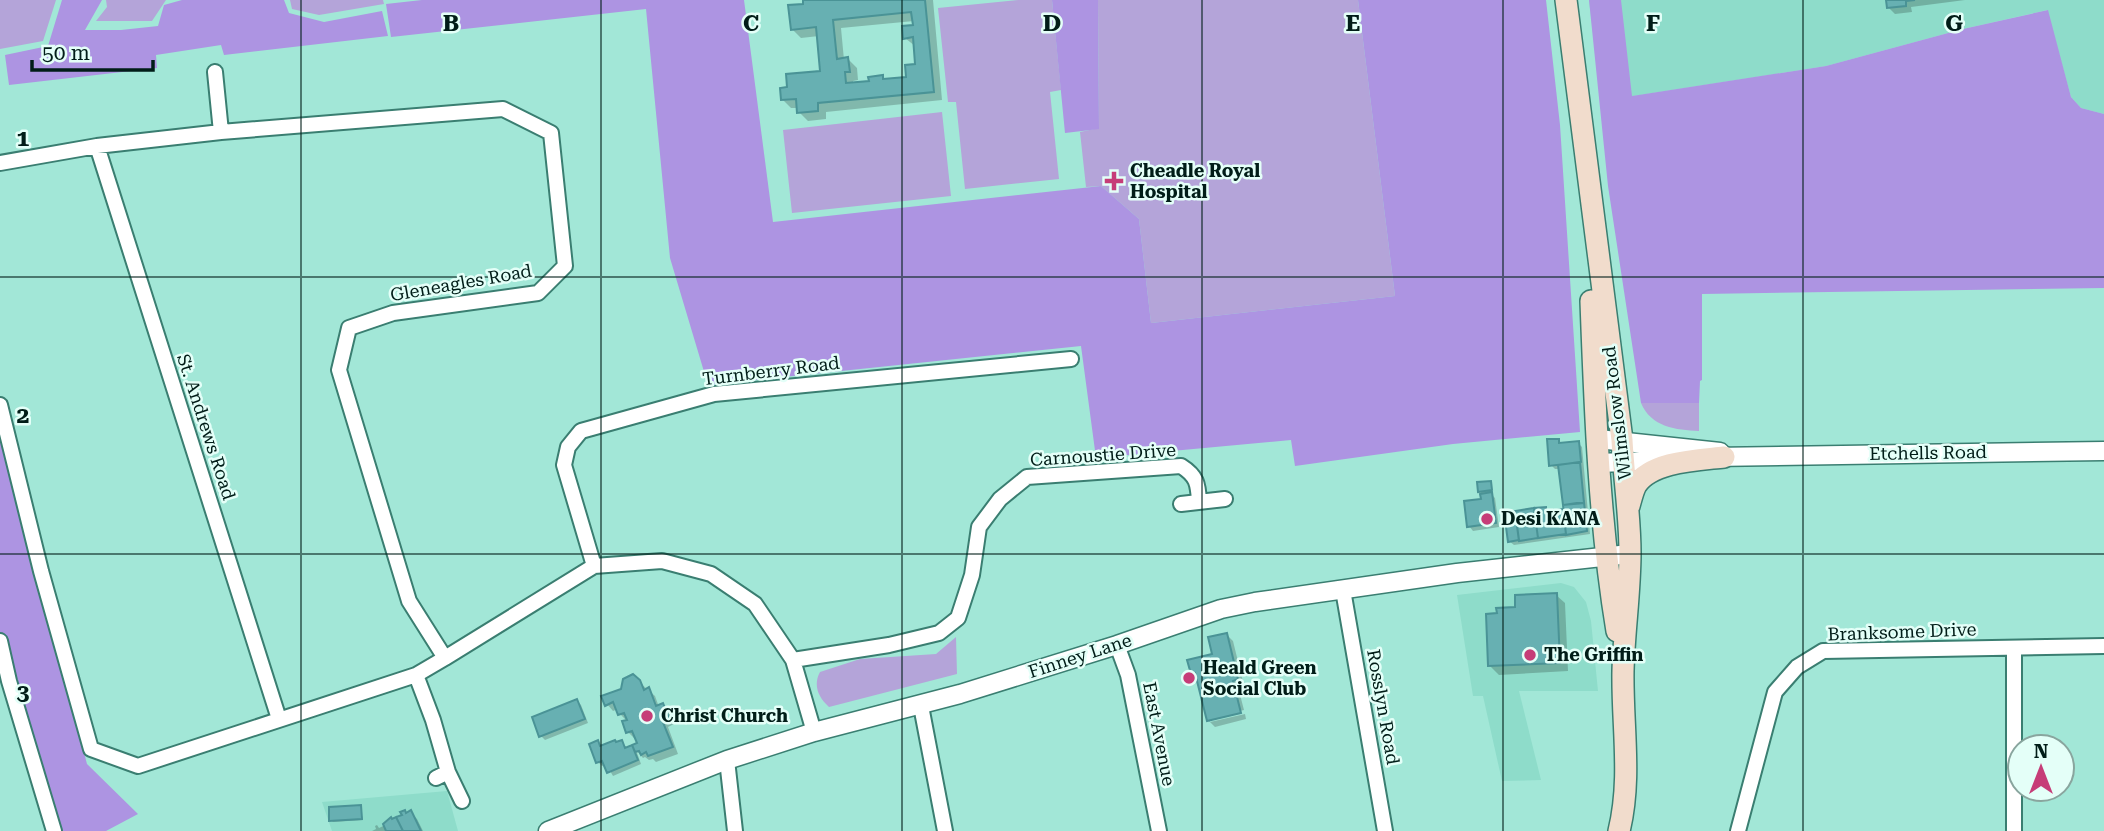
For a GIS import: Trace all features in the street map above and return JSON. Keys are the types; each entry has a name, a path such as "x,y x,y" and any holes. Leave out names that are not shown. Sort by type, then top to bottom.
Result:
{"main road":[{"name":"Wilmslow Road","path":"1566,0 1622,440 1628,508 1630,554 1623,671 1627,772 1619,831"},
{"name":"Wilmslow Road","path":"1586,156 1599,463 1606,557 1623,671"},
{"path":"1628,508 1636,485 1665,465 1724,457"}],"street":[{"path":"215,72 221,132"},
{"name":"Gleneagles Road","path":"0,163 97,146 221,132 503,109 551,133 565,267 538,293 393,313 349,328 338,370 410,601 445,658"},
{"name":"St. Andrews Road","path":"97,146 279,719"},
{"name":"Turnberry Road","path":"594,566 564,465 568,447 581,432 714,394 1071,359"},
{"path":"0,405 41,572 91,749 138,766 416,675 594,566 662,562 710,574 755,604 793,660 814,732"},
{"name":"Etchells Road","path":"1598,439 1751,456"},
{"name":"Etchells Road","path":"1599,463 1751,456 2104,451"},
{"name":"Carnoustie Drive","path":"793,660 939,634 958,618 972,575 979,527 1000,499 1027,477 1181,466 1191,473 1198,486 1199,501"},
{"path":"1181,503 1225,499"},
{"name":"Finney Lane","path":"548,831 727,760 814,732 921,705 1117,645 1221,609 1457,573 1630,554"},
{"name":"Rosslyn Road","path":"1343,590 1385,831"},
{"path":"0,641 9,681 54,831"},
{"name":"East Avenue","path":"1117,645 1128,675 1159,831"},
{"name":"Branksome Drive","path":"1738,831 1775,692 1797,667 1823,651 2104,646"},
{"path":"2014,649 2014,831"},
{"path":"416,675 433,720 442,775 462,801"},
{"path":"921,705 945,831"},
{"path":"727,760 735,831"}],"shaded area":[{"path":"0,0 56,0 43,41 0,49"},
{"path":"62,0 102,0 85,30 158,26 164,5 182,0 284,0 289,13 324,22 382,11 388,36 224,55 221,45 156,55 157,68 9,85 5,55 48,46"},
{"path":"106,0 166,0 152,21 96,21 107,7"},
{"path":"290,0 383,0 384,4 319,15 292,9"},
{"path":"422,0 744,0 773,222 1101,186 1139,219 1151,323 1395,296 1358,0 1546,0 1560,125 1580,432 1453,444 1295,466 1291,440 1096,458 1081,346 708,385 670,258 646,9 391,37 386,4"},
{"path":"1018,0 1052,0 1061,90 1050,92 1059,179 965,189 956,102 948,102 938,8"},
{"path":"1052,0 1098,0 1099,129 1065,133"},
{"path":"1098,0 1358,0 1395,296 1151,323 1139,219 1101,186 1086,187 1080,132 1099,128"},
{"path":"1589,0 2104,0 2104,114 2081,108 2071,97 2047,10 1963,29 1826,66 1601,101"},
{"path":"1589,0 1621,0 1632,96 1826,66 1963,29 2048,10 2071,97 2081,108 2104,114 2104,288 1702,294 1702,380 1699,403 1641,403 1608,186"},
{"path":"942,112 951,196 792,213 783,130"},
{"path":"1641,403 1699,403 1699,431 1665,426 1651,417"},
{"path":"0,430 87,764 138,814 106,831 59,831 0,637"},
{"name":"The Griffin","path":"1561,583 1574,587 1586,602 1591,621 1598,691 1519,691 1541,780 1502,781 1483,696 1473,696 1457,595"},
{"path":"956,637 957,674 829,707 819,695 817,682 820,672 860,659 936,654"},
{"path":"447,791 458,831 332,831 322,802"}],"building":[{"path":"803,0 925,0 934,92 818,103 818,111 797,113 796,99 781,100 780,88 787,87 786,74 820,71 816,27 791,30 788,5 803,4","holes":["911,12 913,25 902,26 903,39 913,37 915,64 905,65 906,77 883,79 883,75 868,77 869,81 846,83 845,72 850,72 848,57 837,59 833,20"]},
{"path":"1886,0 1915,0 1906,1 1906,6 1887,8"},
{"path":"1547,439 1559,439 1559,443 1579,441 1581,462 1549,466"},
{"path":"1580,462 1584,503 1563,505 1558,465"},
{"path":"1491,481 1492,490 1478,492 1477,482"},
{"path":"1492,492 1496,523 1467,527 1464,501 1481,499 1480,494"},
{"path":"1584,502 1587,531 1566,535 1563,505"},
{"path":"1546,507 1546,512 1563,509 1566,534 1538,538 1534,508"},
{"path":"1534,508 1538,538 1519,541 1515,511"},
{"path":"1515,511 1519,540 1508,542 1504,512"},
{"path":"1557,593 1560,663 1488,666 1486,614 1497,613 1496,608 1515,607 1515,595"},
{"path":"1227,633 1238,679 1233,681 1241,713 1207,721 1195,673 1191,674 1187,660 1212,654 1208,637"},
{"name":"Christ Church","path":"633,674 640,680 644,690 649,687 656,706 663,703 669,718 662,720 673,747 648,756 646,752 641,755 639,751 635,752 632,745 637,743 632,731 626,733 622,721 627,720 624,713 618,715 613,702 605,706 601,696 621,689 623,679"},
{"path":"577,699 585,719 539,737 532,717"},
{"path":"598,740 600,746 615,740 622,740 625,748 632,745 638,760 607,773 602,761 596,763 589,744"},
{"path":"361,805 362,819 329,821 329,807"},
{"path":"405,810 406,813 411,810 421,831 403,831 396,817 402,815 400,812"},
{"path":"391,817 396,817 403,831 386,831 383,824"}],"place":[{"name":"Cheadle Royal Hospital","path":"1114,181"},
{"name":"Desi KANA","path":"1487,519"},
{"name":"The Griffin","path":"1530,655"},
{"name":"Heald Green Social Club","path":"1189,678"},
{"name":"Christ Church","path":"647,716"}]}
